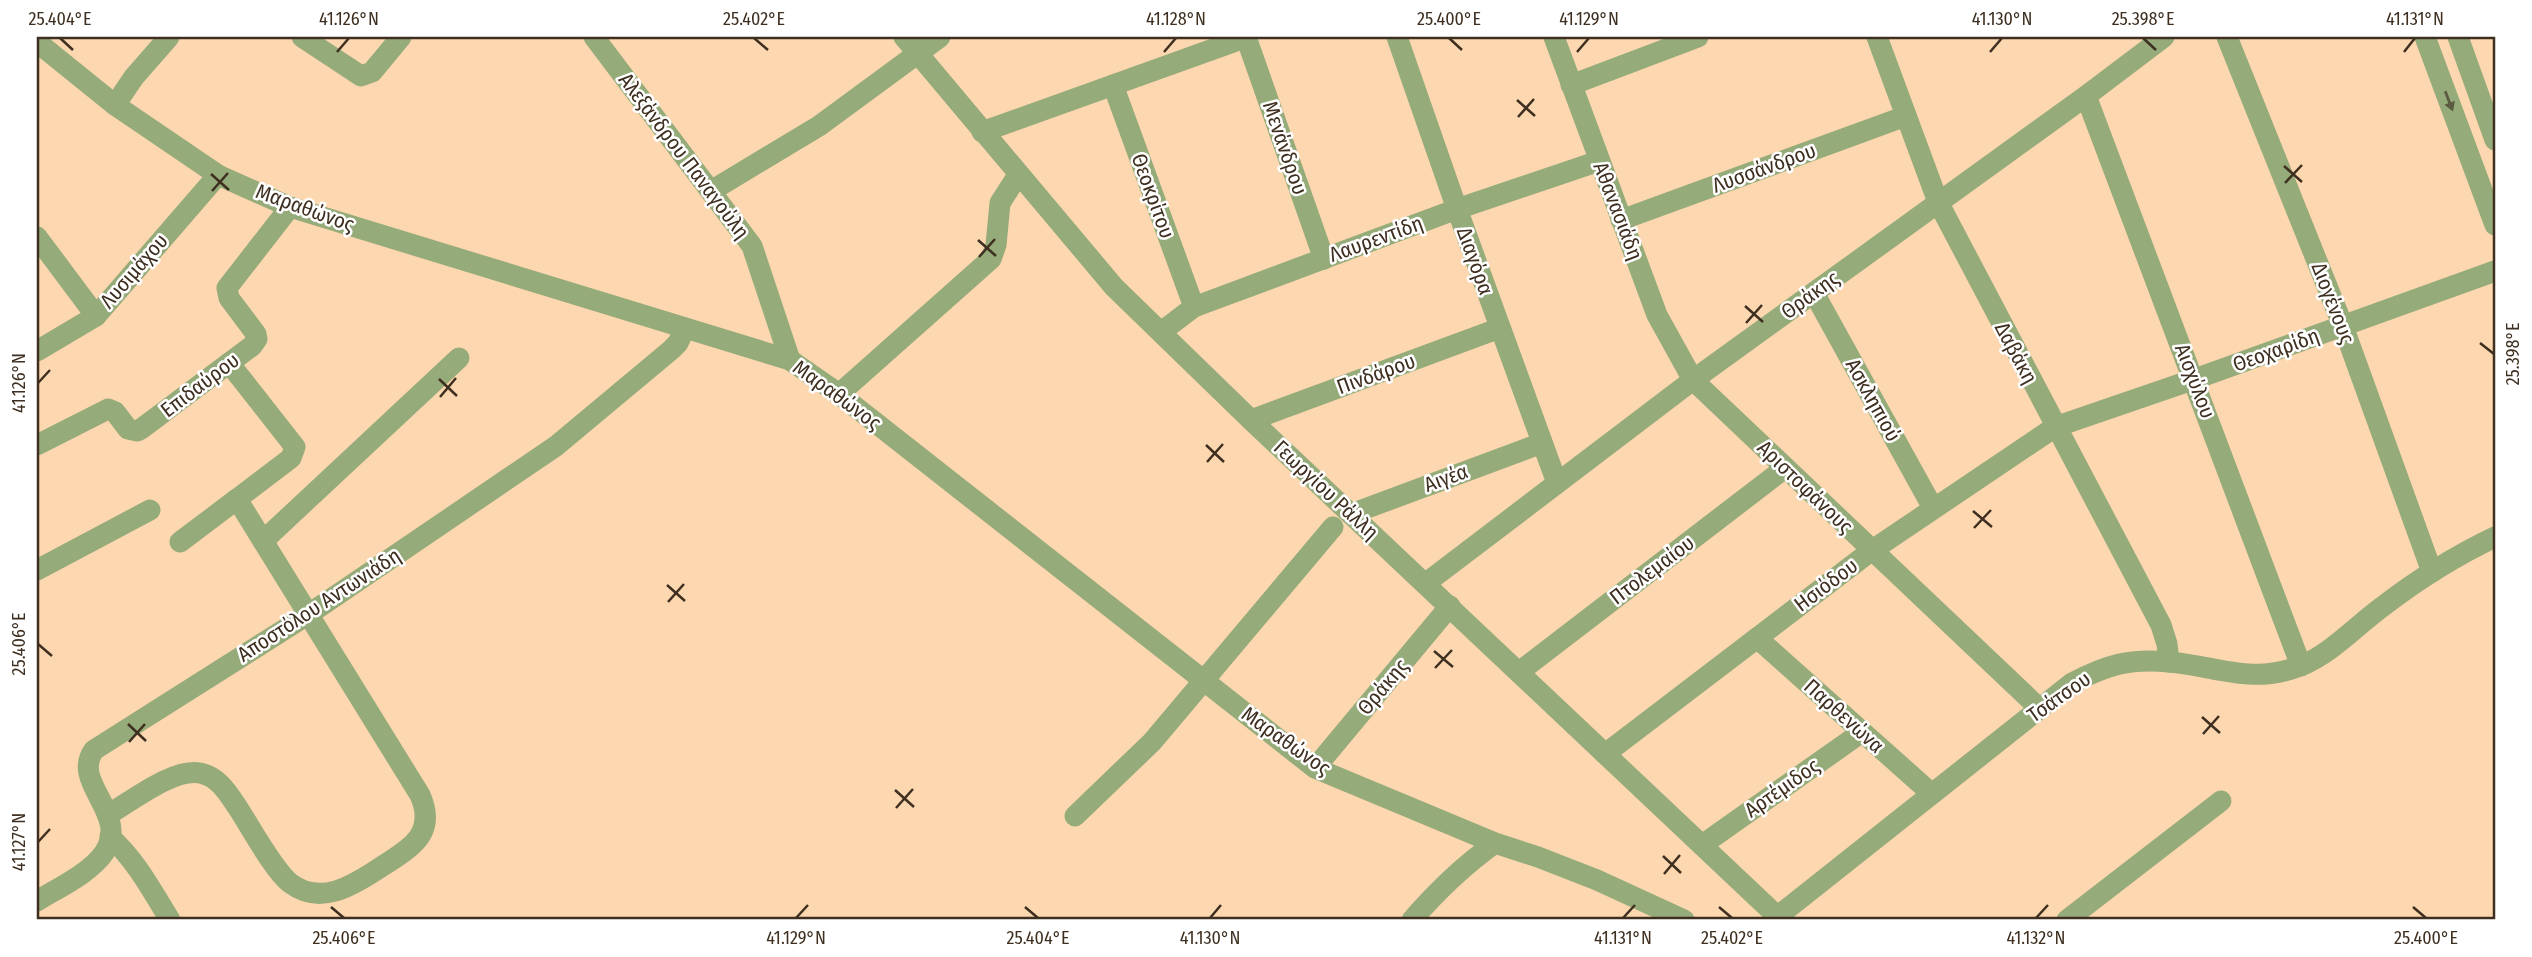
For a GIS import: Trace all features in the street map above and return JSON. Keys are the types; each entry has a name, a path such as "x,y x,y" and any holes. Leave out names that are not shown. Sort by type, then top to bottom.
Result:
{"street":[{"path":"115,106 134,77 169,37"},
{"path":"302,37 361,76 372,72 401,37"},
{"name":"Αλεξάνδρου Παναγούλη","path":"594,37 752,246 790,360"},
{"name":"Γεωργίου Ράλλη","path":"904,37 1114,287 1251,420 1702,845 1775,918"},
{"path":"711,191 819,126 940,37"},
{"path":"982,132 1246,37"},
{"name":"Μενάνδρου","path":"1246,37 1324,258"},
{"name":"Διαγόρα","path":"1397,37 1557,483"},
{"name":"Αθανασιάδη","path":"1554,37 1657,314 1693,380"},
{"path":"1571,85 1698,37"},
{"name":"Δαβάκη","path":"1877,37 1938,202 2161,625 2169,662"},
{"name":"Θράκης","path":"1426,583 1693,380 2164,37"},
{"name":"Διογένους","path":"2227,37 2343,326 2432,572"},
{"path":"2425,37 2487,173 2495,225"},
{"path":"2458,37 2495,140"},
{"name":"Μαραθώνος","path":"37,43 115,106 218,175 290,207 790,360 839,394 1315,768 1495,843 1597,880 1684,920"},
{"name":"Θεοκρίτου","path":"1113,85 1194,307"},
{"name":"Αισχύλου","path":"2086,96 2195,379 2301,666"},
{"name":"Λυσσάνδρου","path":"1621,220 1906,116"},
{"name":"Λαυρεντίδη","path":"1161,332 1194,307 1457,209 1599,160"},
{"name":"Λυσιμάχου","path":"37,351 96,316 218,175"},
{"path":"839,394 991,259 996,250 1000,203 1018,175"},
{"name":"Επιδαύρου","path":"37,444 108,410 116,412 128,429 141,429 252,346 257,339 255,331 229,298 227,288 290,207"},
{"path":"37,237 96,316"},
{"name":"Θεοχαρίδη","path":"2055,427 2495,271"},
{"name":"Ασκληπιού","path":"1814,293 1933,508"},
{"name":"Αποστόλου Αντωνιάδη","path":"110,837 109,814 88,772 88,761 94,750 309,614 556,446 671,350 678,343 685,328"},
{"name":"Πινδάρου","path":"1251,420 1500,328"},
{"path":"264,541 459,358"},
{"path":"180,542 294,455 295,447 229,363"},
{"name":"Αριστοφάνους","path":"1693,380 2040,709"},
{"name":"Ησιόδου","path":"1605,754 1871,551 2055,427"},
{"name":"Αιγέα","path":"1351,513 1542,443"},
{"name":"Πτολεμαίου","path":"1519,672 1785,468"},
{"path":"109,814 180,774 201,773 211,776 226,790 286,879 303,890 322,893 340,892 351,887 402,854 423,832 426,813 420,796 237,499"},
{"path":"37,570 150,510"},
{"path":"1075,816 1152,742 1333,527"},
{"name":"Τσάτσου","path":"1775,918 2072,683 2104,667 2135,661 2169,662 2235,675 2267,675 2301,666 2332,648 2382,607 2432,572 2495,537"},
{"name":"Θράκης","path":"1315,768 1450,606"},
{"name":"Παρθενώνα","path":"1757,638 1931,794"},
{"name":"Αρτέμιδος","path":"1702,845 1862,732"},
{"path":"2067,920 2221,801"},
{"path":"37,901 97,860 108,846 110,837"},
{"path":"110,837 130,857 170,920"},
{"path":"1412,920 1437,890 1495,843"}]}
